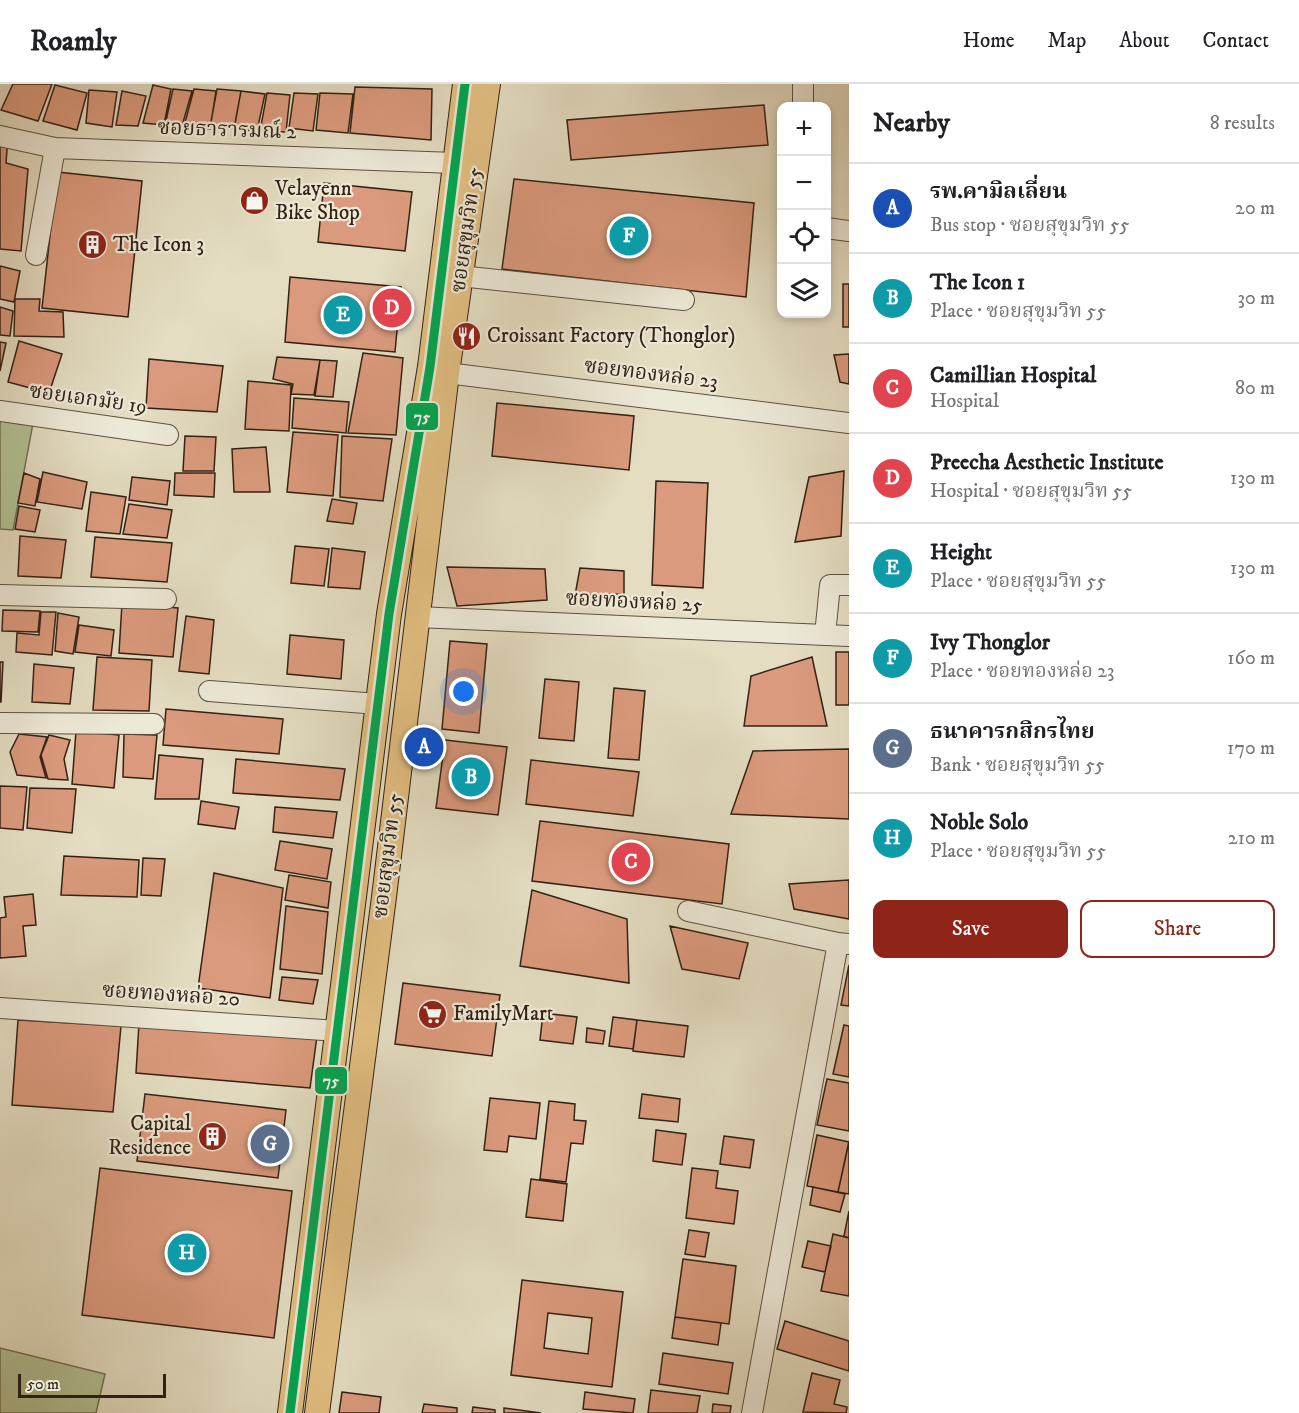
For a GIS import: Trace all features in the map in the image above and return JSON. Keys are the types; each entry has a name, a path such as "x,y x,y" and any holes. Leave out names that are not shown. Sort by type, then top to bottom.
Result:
{"main road":[{"name":"ซอยสุขุมวิท 55","path":"290,1413 389,614 438,370 460,276 465,164 465,84"},
{"name":"ซอยสุขุมวิท 55","path":"317,1413 384,897 417,617 438,370 465,164 488,84"},
{"path":"389,614 417,617"},
{"path":"359,866 387,871"},
{"path":"356,893 384,897"}],"street":[{"path":"803,84 803,102"},
{"name":"ซอยธารารมณ์ 2","path":"0,136 55,148 465,164"},
{"path":"36,255 55,148"},
{"path":"831,229 849,231"},
{"path":"460,276 684,300"},
{"name":"ซอยทองหล่อ 23","path":"438,370 849,423"},
{"name":"ซอยเอกมัย 19","path":"0,411 168,435"},
{"path":"825,635 830,585 849,585"},
{"path":"0,595 166,599"},
{"name":"ซอยทองหล่อ 25","path":"417,617 849,636"},
{"path":"209,691 378,704"},
{"path":"0,723 154,724"},
{"path":"688,911 844,943 752,1413"},
{"name":"ซอยทองหล่อ 20","path":"0,1008 338,1030"}],"green space":[{"path":"0,413 34,418 13,530 0,529"},
{"path":"0,1348 105,1374 96,1413 0,1413"}],"building":[{"path":"13,84 52,84 38,121 1,110"},
{"path":"55,85 87,93 77,130 43,121"},
{"path":"153,85 171,89 164,125 143,123"},
{"path":"355,87 432,89 431,140 350,133"},
{"path":"173,89 192,91 182,126 165,125"},
{"path":"194,89 216,91 210,129 184,126"},
{"path":"217,89 241,91 234,129 210,127"},
{"path":"89,90 117,92 112,127 86,123"},
{"path":"122,91 146,96 138,126 116,125"},
{"path":"241,91 265,94 257,131 234,129"},
{"path":"267,93 290,95 286,132 260,131"},
{"path":"294,93 318,94 313,131 289,128"},
{"path":"320,93 353,94 348,133 316,130"},
{"path":"764,105 768,145 571,160 567,120"},
{"path":"0,137 8,138 6,163 28,169 21,251 0,249"},
{"name":"The Icon 3","path":"57,172 142,181 128,317 42,308"},
{"path":"514,179 754,203 746,297 502,269"},
{"path":"324,183 412,192 405,251 318,242"},
{"path":"0,266 20,271 14,302 0,299"},
{"path":"290,277 401,287 395,352 285,342"},
{"path":"843,284 849,284 849,327 843,327"},
{"path":"15,299 40,299 39,311 63,312 64,337 14,336"},
{"path":"0,307 13,311 10,336 0,335"},
{"path":"19,341 62,354 49,393 8,382"},
{"path":"0,342 6,343 0,371"},
{"path":"363,353 403,358 396,435 348,433"},
{"path":"849,354 849,384 840,382 834,355"},
{"path":"277,357 320,360 314,395 291,394 293,384 273,379"},
{"path":"149,359 223,366 217,412 146,408"},
{"path":"320,360 337,361 333,397 315,396"},
{"path":"248,381 291,385 289,431 245,429"},
{"path":"294,398 349,402 346,433 292,428"},
{"path":"497,403 634,416 629,470 492,456"},
{"path":"293,432 338,435 333,496 287,492"},
{"path":"185,436 216,437 214,471 183,471"},
{"path":"342,436 392,439 383,501 340,497"},
{"path":"266,447 270,492 234,492 232,449"},
{"path":"844,471 841,536 795,542 809,477"},
{"path":"43,472 87,482 82,509 37,502"},
{"path":"24,473 40,479 35,506 18,503"},
{"path":"175,473 215,473 214,497 174,495"},
{"path":"132,477 170,481 167,505 129,500"},
{"path":"656,481 708,483 703,588 652,585"},
{"path":"91,492 126,497 120,534 86,531"},
{"path":"332,499 357,503 353,524 327,521"},
{"path":"129,504 172,510 167,538 123,534"},
{"path":"19,506 40,510 35,532 15,529"},
{"path":"20,536 66,540 61,578 18,576"},
{"path":"95,537 172,543 167,582 91,577"},
{"path":"295,546 329,549 324,586 291,583"},
{"path":"332,548 365,552 360,589 328,587"},
{"path":"447,567 545,569 547,600 457,606"},
{"path":"580,568 624,571 624,594 575,595"},
{"path":"122,603 178,608 173,657 119,653"},
{"path":"3,610 40,611 38,632 2,631"},
{"path":"41,612 56,612 52,655 16,652 17,633 39,635"},
{"path":"58,613 79,617 73,654 55,651"},
{"path":"186,616 214,620 209,674 179,671"},
{"path":"79,625 114,630 111,656 75,652"},
{"path":"290,635 344,640 341,679 287,674"},
{"path":"450,641 487,644 479,733 442,729"},
{"path":"836,652 849,652 849,705 836,705"},
{"path":"97,657 152,660 149,711 93,710"},
{"path":"812,657 827,726 744,726 751,676"},
{"path":"0,662 3,662 1,702 0,702"},
{"path":"34,664 74,668 70,704 32,702"},
{"path":"545,679 579,682 574,741 539,738"},
{"path":"614,688 645,691 639,760 608,758"},
{"path":"166,709 283,719 279,754 163,745"},
{"path":"76,731 119,735 114,788 72,784"},
{"path":"19,734 47,737 40,757 46,778 17,775 10,752"},
{"path":"124,734 157,735 153,779 123,777"},
{"path":"49,735 70,740 64,759 68,780 48,779 41,755"},
{"path":"445,740 507,747 498,815 436,808"},
{"path":"849,749 849,819 731,814 753,751"},
{"path":"159,755 203,759 199,799 155,799"},
{"path":"236,759 345,769 340,800 233,793"},
{"path":"531,760 639,772 633,816 526,804"},
{"path":"0,786 27,787 23,830 0,828"},
{"path":"30,788 76,789 72,833 27,828"},
{"path":"201,801 239,807 235,829 198,824"},
{"path":"275,807 337,812 333,838 273,832"},
{"path":"540,821 729,844 722,904 532,881"},
{"path":"280,841 332,849 327,879 275,870"},
{"path":"64,856 139,860 137,897 61,895"},
{"path":"143,858 165,859 161,896 141,895"},
{"path":"214,873 283,888 270,998 198,988"},
{"path":"289,875 331,882 328,908 285,900"},
{"path":"849,880 849,919 794,909 789,884"},
{"path":"532,890 627,919 629,983 520,966"},
{"path":"33,894 36,925 23,926 26,956 0,958 0,918 6,917 4,897"},
{"path":"286,906 328,912 322,974 280,969"},
{"path":"670,926 748,943 739,979 682,969"},
{"path":"849,965 849,1006 841,1005"},
{"path":"282,977 318,980 313,1004 279,1000"},
{"path":"403,983 500,995 492,1056 395,1044"},
{"path":"543,1013 577,1017 573,1044 540,1040"},
{"path":"613,1017 637,1020 633,1049 609,1046"},
{"path":"18,1020 121,1026 113,1112 12,1105"},
{"path":"637,1020 688,1026 684,1057 633,1051"},
{"path":"139,1023 317,1036 310,1088 136,1073"},
{"path":"844,1025 849,1026 849,1077 833,1074"},
{"path":"587,1028 605,1031 603,1044 586,1042"},
{"path":"827,1079 849,1083 849,1131 817,1125"},
{"name":"Capital Residence","path":"145,1094 286,1110 278,1178 137,1161"},
{"path":"642,1094 680,1099 678,1122 639,1118"},
{"path":"490,1098 540,1103 536,1139 509,1136 507,1152 484,1150"},
{"path":"549,1101 575,1104 574,1120 586,1121 583,1144 571,1143 566,1182 540,1179"},
{"path":"656,1130 686,1134 682,1165 653,1161"},
{"path":"817,1135 849,1142 838,1192 807,1186"},
{"path":"724,1136 754,1140 750,1168 720,1164"},
{"path":"849,1141 849,1194 838,1192"},
{"path":"100,1168 292,1191 274,1338 82,1315"},
{"path":"692,1168 718,1171 716,1188 738,1191 734,1224 686,1218"},
{"path":"531,1179 567,1184 563,1221 526,1217"},
{"path":"813,1187 845,1194 840,1212 810,1205"},
{"path":"849,1211 849,1238 844,1236"},
{"path":"689,1230 709,1233 705,1257 685,1254"},
{"path":"833,1234 849,1238 849,1296 821,1291"},
{"path":"808,1241 831,1246 825,1272 802,1267"},
{"path":"683,1259 736,1266 729,1324 675,1317"},
{"path":"522,1280 623,1292 612,1387 511,1375","holes":["548,1313 592,1318 588,1354 544,1348"]},
{"path":"675,1317 721,1323 718,1345 672,1338"},
{"path":"785,1321 849,1341 849,1371 777,1349"},
{"path":"663,1353 733,1363 728,1394 659,1384"},
{"path":"812,1373 840,1380 834,1404 847,1407 846,1413 803,1412"},
{"path":"651,1390 700,1396 697,1413 648,1413"},
{"path":"342,1392 381,1397 379,1413 339,1413"},
{"path":"585,1392 635,1399 633,1413 583,1409"},
{"path":"424,1404 457,1408 457,1413 422,1413"},
{"path":"713,1404 731,1406 730,1413 712,1413"},
{"path":"473,1407 495,1410 495,1413 472,1413"},
{"path":"504,1408 541,1413 504,1413"}],"transit line":[{"name":"75","path":"290,1413 389,614 430,367 465,84"}],"place":[{"name":"Velayenn Bike Shop","path":"254,201"},
{"name":"Ivy Thonglor","path":"629,236"},
{"name":"The Icon 3","path":"92,245"},
{"name":"Preecha Aesthetic Institute","path":"392,308"},
{"name":"Height","path":"343,315"},
{"name":"Croissant Factory (Thonglor)","path":"466,336"},
{"name":"รพ.คามิลเลี่ยน","path":"424,747"},
{"name":"The Icon 1","path":"471,777"},
{"name":"Camillian Hospital","path":"631,862"},
{"name":"FamilyMart","path":"432,1014"},
{"name":"Capital Residence","path":"212,1136"},
{"name":"ธนาคารกสิกรไทย","path":"270,1144"},
{"name":"Noble Solo","path":"187,1253"}]}
